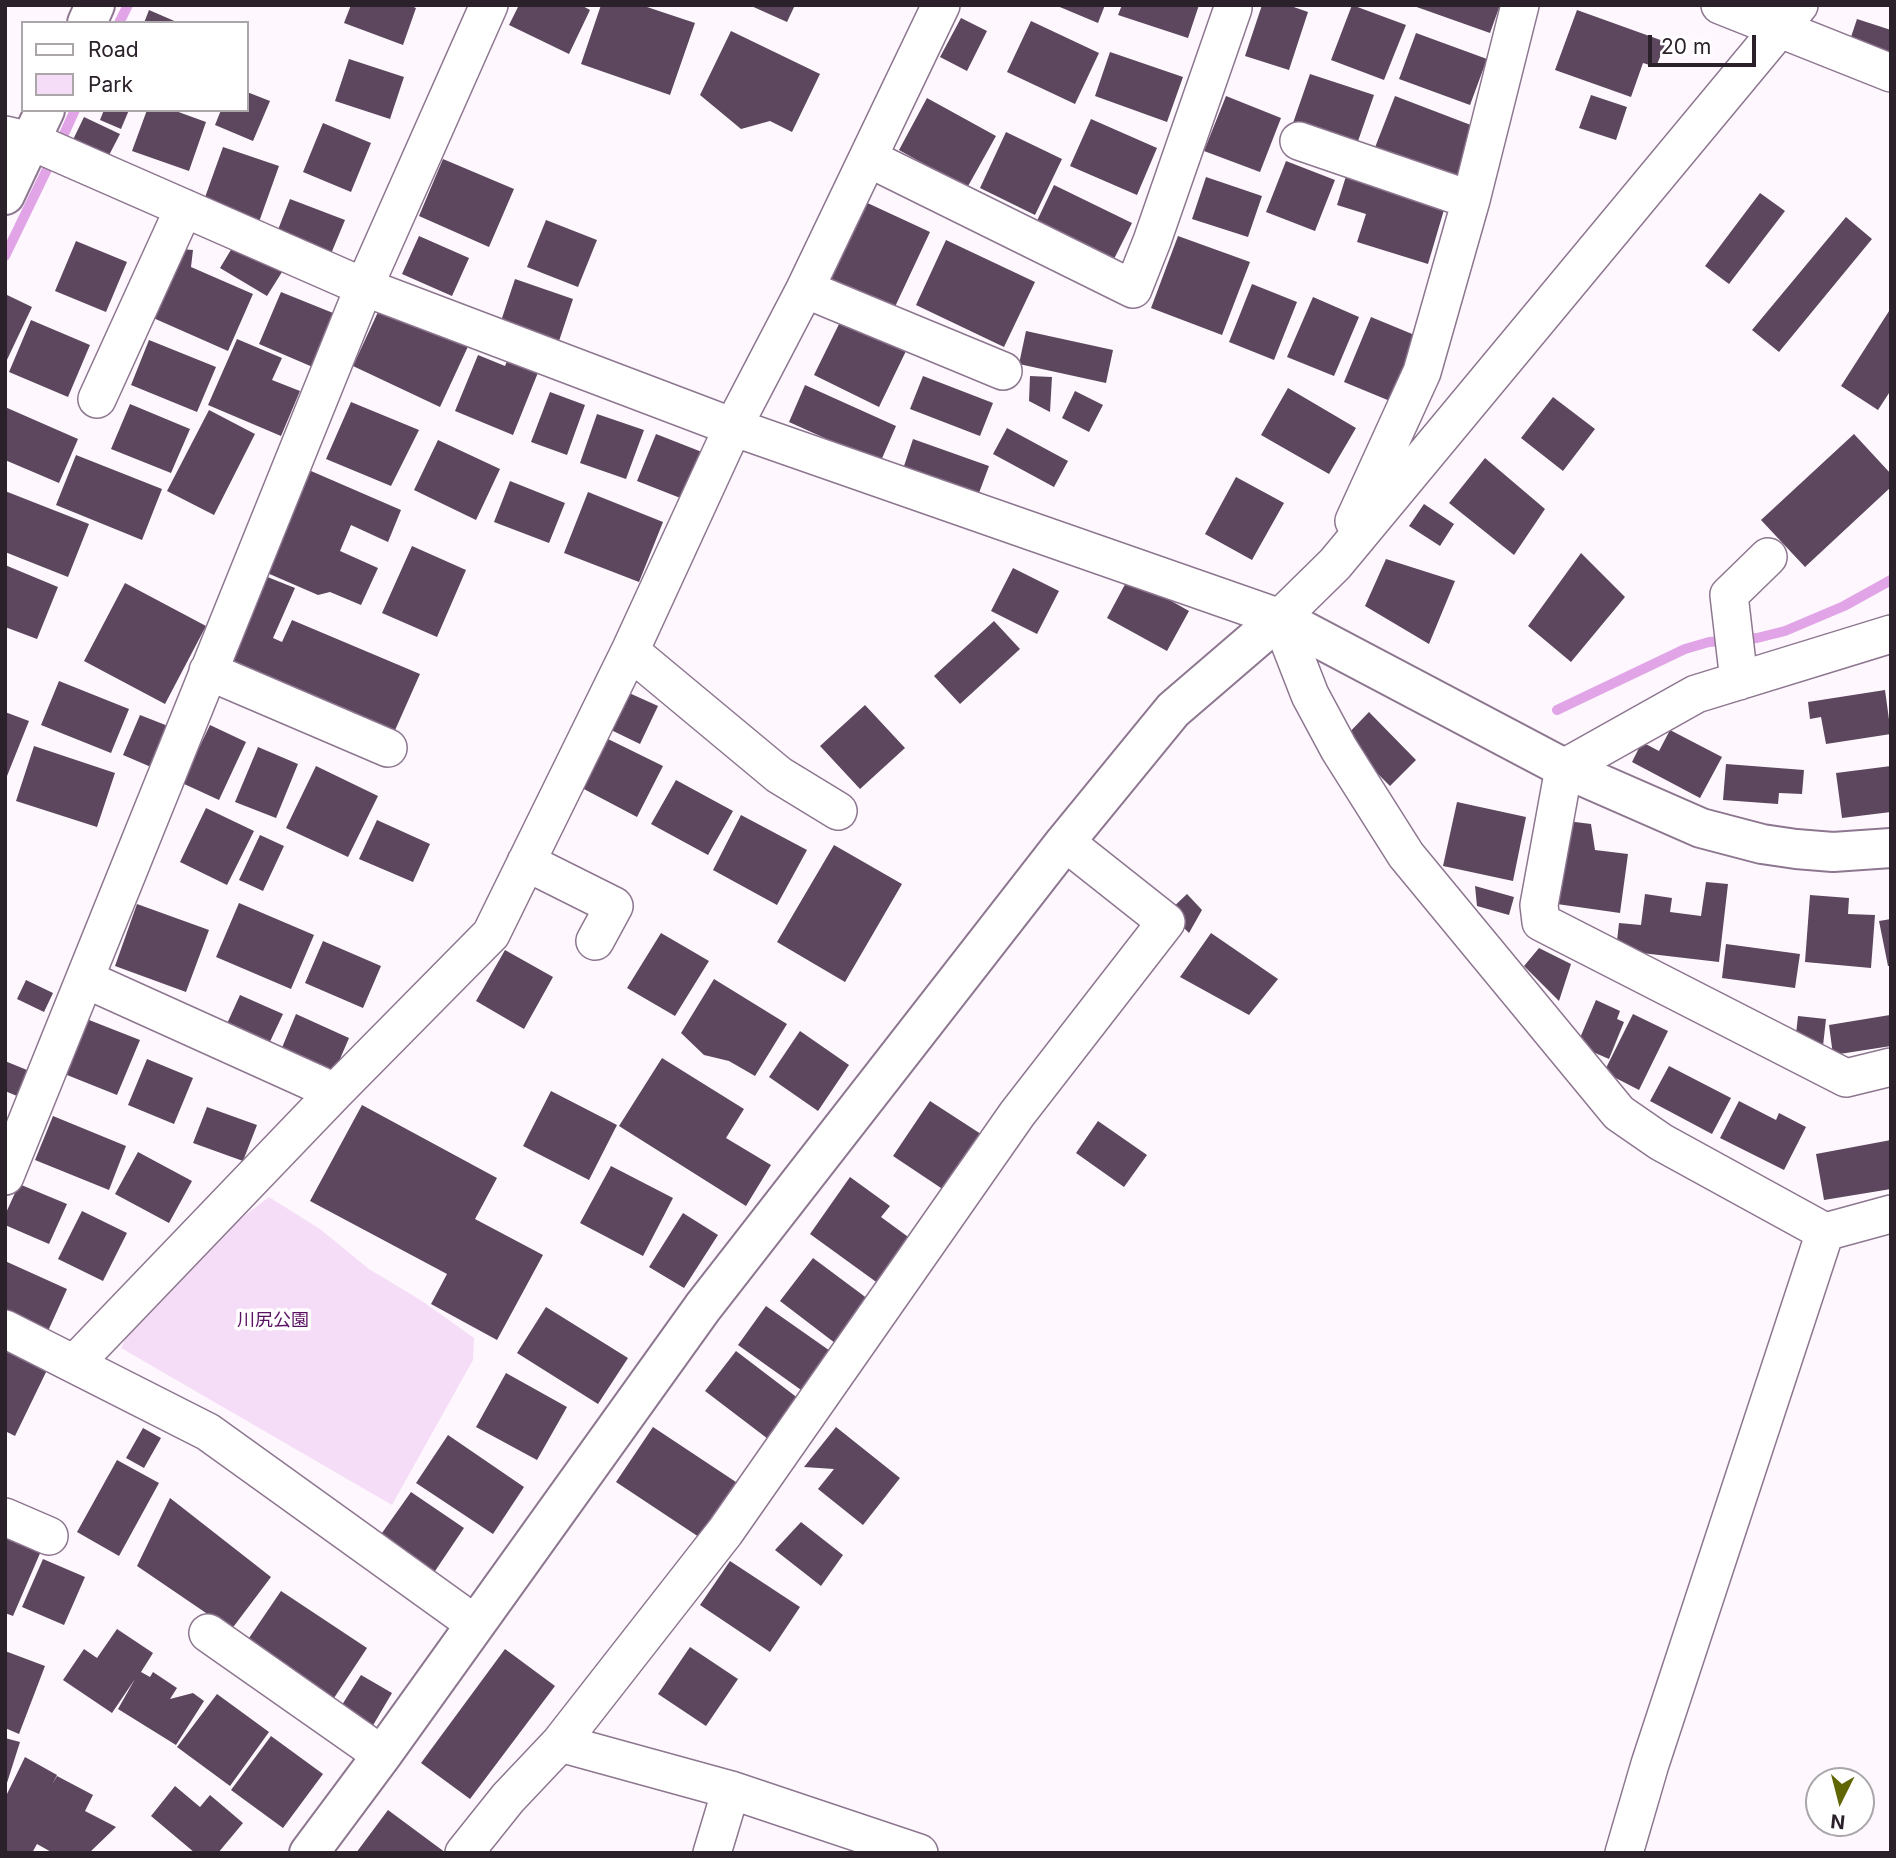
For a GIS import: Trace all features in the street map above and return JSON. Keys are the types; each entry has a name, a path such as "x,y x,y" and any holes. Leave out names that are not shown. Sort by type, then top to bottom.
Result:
{"street":[{"path":"88,21 95,5"},
{"path":"5,1176 365,287 489,5"},
{"path":"75,1363 491,934 630,652 733,427 805,289 941,5"},
{"path":"1335,564 1422,372 1471,200 1520,5"},
{"path":"1720,5 1790,16 1891,73"},
{"path":"868,158 1133,289 1233,8"},
{"path":"309,1853 703,1307 1065,842 1173,710 1280,618 1335,564 1790,16"},
{"path":"5,195 27,129 184,208 365,287 733,427 1280,618 1564,768 1701,828 1762,844 1833,852 1891,848"},
{"path":"1299,141 1471,200"},
{"path":"97,399 184,208"},
{"path":"805,289 1003,371"},
{"path":"1738,673 1729,596 1768,557"},
{"path":"1280,618 1310,695 1339,749 1406,855 1619,1113 1661,1142 1825,1232 1891,1214"},
{"path":"1564,768 1738,673 1891,634"},
{"path":"630,652 779,775 838,811"},
{"path":"208,671 388,748"},
{"path":"1564,768 1539,905 1541,922 1846,1078 1891,1067"},
{"path":"464,1853 508,1798 560,1743 725,1532 1017,1114 1166,922 1065,842"},
{"path":"526,862 614,906 595,942"},
{"path":"85,979 335,1092"},
{"path":"1624,1853 1650,1764 1825,1232"},
{"path":"5,1329 208,1432 475,1624"},
{"path":"5,1517 49,1536"},
{"path":"208,1633 382,1755"},
{"path":"560,1743 732,1790 919,1853"},
{"path":"712,1853 732,1790"}],"green space":[{"name":"川尻公園","path":"269,1197 320,1229 369,1269 422,1301 474,1338 473,1360 392,1505 121,1348 150,1288"}],"building":[{"path":"351,5 409,5 416,8 403,45 344,23"},
{"path":"519,5 581,5 590,10 569,54 509,25"},
{"path":"601,5 641,5 695,23 670,95 581,64"},
{"path":"749,5 795,5 787,22"},
{"path":"1055,5 1105,5 1098,23"},
{"path":"1122,5 1199,5 1188,38 1118,15"},
{"path":"1262,5 1288,5 1308,12 1289,70 1245,56"},
{"path":"1352,5 1406,25 1384,80 1331,60"},
{"path":"1411,5 1500,5 1490,33"},
{"path":"149,10 174,21 145,21"},
{"path":"1577,10 1666,42 1656,67 1643,63 1631,97 1555,70"},
{"path":"961,18 987,31 967,71 940,57"},
{"path":"1857,19 1891,30 1891,62 1847,49"},
{"path":"1031,21 1099,53 1075,104 1007,72"},
{"path":"731,31 820,74 792,132 770,121 741,129 700,95"},
{"path":"1416,33 1487,59 1470,105 1399,79"},
{"path":"1110,52 1183,77 1167,122 1095,96"},
{"path":"349,59 404,77 390,119 335,101"},
{"path":"1310,74 1374,95 1357,144 1293,123"},
{"path":"248,92 270,101 253,141 215,125 220,112 248,112"},
{"path":"1591,95 1627,107 1616,140 1579,128"},
{"path":"1226,96 1281,118 1260,172 1204,151"},
{"path":"1395,96 1476,127 1455,180 1374,150"},
{"path":"927,98 996,136 967,188 899,150"},
{"path":"103,112 128,112 121,129 100,120"},
{"path":"146,112 178,112 206,122 189,171 132,151"},
{"path":"84,117 120,134 105,163 70,146"},
{"path":"1091,119 1157,148 1137,195 1070,166"},
{"path":"323,123 371,143 351,192 303,172"},
{"path":"1006,132 1062,159 1035,215 980,188"},
{"path":"223,147 279,166 259,222 203,203"},
{"path":"443,159 514,189 489,247 419,216"},
{"path":"1286,161 1335,180 1315,231 1266,212"},
{"path":"1347,173 1446,203 1428,264 1357,242 1366,214 1337,205"},
{"path":"1206,177 1262,196 1248,237 1192,219"},
{"path":"1054,185 1132,223 1111,265 1034,227"},
{"path":"1760,193 1785,211 1729,284 1705,266"},
{"path":"290,199 345,220 328,261 274,240"},
{"path":"861,200 930,232 893,311 824,279"},
{"path":"1846,217 1872,239 1779,352 1752,330"},
{"path":"546,220 597,240 578,287 527,267"},
{"path":"419,236 469,258 452,296 402,274"},
{"path":"1178,236 1250,262 1222,335 1151,308"},
{"path":"946,240 1035,282 1004,347 916,305"},
{"path":"76,241 127,262 106,312 55,291"},
{"path":"235,243 282,272 267,296 220,268"},
{"path":"181,249 193,250 191,267 253,294 228,351 151,317"},
{"path":"515,279 573,299 559,341 501,321"},
{"path":"1252,284 1297,302 1274,360 1229,342"},
{"path":"281,292 338,315 315,368 259,344"},
{"path":"5,294 32,307 5,364"},
{"path":"1313,297 1359,317 1334,376 1287,357"},
{"path":"384,299 471,340 440,407 353,366"},
{"path":"1891,308 1891,390 1878,410 1841,386"},
{"path":"1371,317 1417,336 1390,401 1344,382"},
{"path":"31,320 90,345 68,397 9,372"},
{"path":"841,320 906,351 879,407 814,375"},
{"path":"1026,331 1113,350 1106,383 1019,364"},
{"path":"237,339 282,358 272,380 300,391 281,436 208,405"},
{"path":"149,340 216,367 197,412 131,385"},
{"path":"512,348 543,360 513,435 455,411 478,355 505,366"},
{"path":"923,376 993,403 980,436 910,409"},
{"path":"1030,376 1052,377 1050,412 1029,401"},
{"path":"805,385 896,426 880,463 789,422"},
{"path":"1288,388 1356,428 1329,474 1261,435"},
{"path":"1075,391 1103,405 1089,432 1062,418"},
{"path":"550,392 585,405 567,455 531,442"},
{"path":"1553,397 1595,429 1563,471 1521,438"},
{"path":"351,402 419,430 391,486 326,459"},
{"path":"130,404 190,429 171,473 111,449"},
{"path":"5,407 78,439 59,483 5,460"},
{"path":"209,410 255,434 214,515 167,491"},
{"path":"597,414 644,430 626,479 580,463"},
{"path":"1007,428 1068,461 1054,487 993,454"},
{"path":"656,434 707,454 688,501 637,481"},
{"path":"1854,434 1891,474 1891,487 1805,567 1761,520"},
{"path":"913,439 989,466 976,501 901,475"},
{"path":"438,440 500,469 476,520 414,490"},
{"path":"76,455 162,489 142,540 56,505"},
{"path":"1485,458 1545,509 1514,555 1449,503"},
{"path":"311,471 401,510 388,542 351,525 340,551 378,568 361,605 330,592 318,595 265,572"},
{"path":"1236,477 1284,503 1252,560 1205,534"},
{"path":"510,481 565,503 549,543 494,522"},
{"path":"5,491 89,524 68,577 5,552"},
{"path":"588,492 663,522 639,582 564,553"},
{"path":"1424,504 1454,524 1440,546 1409,526"},
{"path":"412,546 466,570 437,637 382,613"},
{"path":"1581,553 1625,597 1571,662 1528,626"},
{"path":"1386,559 1455,581 1429,644 1365,606"},
{"path":"5,565 58,587 37,639 5,627"},
{"path":"1013,568 1059,591 1037,634 991,611"},
{"path":"265,576 295,588 273,638 282,642 292,620 420,674 392,737 225,668"},
{"path":"1129,577 1189,611 1167,651 1107,618"},
{"path":"125,583 206,626 165,704 84,661"},
{"path":"994,621 1020,649 960,704 934,676"},
{"path":"59,681 129,709 111,753 41,725"},
{"path":"1885,690 1891,734 1826,744 1821,717 1810,719 1808,702"},
{"path":"627,692 658,706 640,744 609,729"},
{"path":"865,705 905,748 860,789 820,746"},
{"path":"5,712 29,721 5,781"},
{"path":"1369,712 1416,760 1390,786 1343,739"},
{"path":"140,715 168,726 151,767 123,755"},
{"path":"210,725 246,742 219,800 182,783"},
{"path":"1670,730 1722,757 1700,798 1632,762 1642,742 1659,751"},
{"path":"608,739 663,766 637,817 582,788"},
{"path":"34,746 115,773 97,827 16,801"},
{"path":"258,747 298,764 276,818 235,802"},
{"path":"1726,764 1804,770 1802,794 1779,793 1778,804 1723,800"},
{"path":"316,766 378,796 348,857 286,828"},
{"path":"1891,766 1891,812 1842,818 1836,773"},
{"path":"676,780 733,811 708,855 651,824"},
{"path":"1457,802 1526,817 1513,881 1443,866"},
{"path":"206,808 254,831 227,885 180,862"},
{"path":"741,815 807,850 777,905 713,870"},
{"path":"377,820 430,844 413,882 359,859"},
{"path":"1567,821 1591,824 1595,850 1628,854 1620,913 1557,904"},
{"path":"260,835 284,846 263,891 239,880"},
{"path":"834,845 902,884 845,982 777,942"},
{"path":"1706,882 1728,884 1719,962 1616,950 1619,923 1641,925 1645,894 1672,898 1670,912 1701,916"},
{"path":"1475,886 1514,897 1509,915 1477,906"},
{"path":"1187,894 1202,910 1189,933 1168,912"},
{"path":"1810,895 1849,898 1848,914 1875,915 1871,968 1805,962"},
{"path":"239,903 314,935 291,989 216,957"},
{"path":"137,904 209,930 186,992 115,966"},
{"path":"1891,919 1891,966 1888,966 1879,921"},
{"path":"661,933 709,961 675,1016 627,988"},
{"path":"1211,933 1278,979 1249,1015 1180,977"},
{"path":"323,941 381,966 363,1008 305,983"},
{"path":"1726,944 1800,954 1795,988 1722,978"},
{"path":"1539,948 1571,964 1559,1001 1524,966"},
{"path":"505,950 553,977 524,1029 476,1001"},
{"path":"714,979 787,1024 755,1076 729,1061 704,1055 681,1033"},
{"path":"26,980 53,993 44,1012 17,999"},
{"path":"240,995 283,1014 267,1048 225,1028"},
{"path":"1596,1000 1620,1011 1617,1019 1624,1022 1609,1059 1577,1045"},
{"path":"296,1014 349,1038 334,1073 281,1050"},
{"path":"1633,1014 1668,1031 1639,1090 1604,1072"},
{"path":"1890,1015 1891,1046 1833,1055 1829,1025"},
{"path":"1798,1016 1826,1019 1823,1046 1795,1043"},
{"path":"84,1018 140,1040 117,1095 62,1073"},
{"path":"800,1031 849,1065 818,1111 769,1077"},
{"path":"662,1058 744,1109 726,1138 771,1165 746,1206 619,1126"},
{"path":"147,1059 193,1078 174,1124 128,1105"},
{"path":"5,1061 27,1070 17,1096 5,1091"},
{"path":"1669,1066 1731,1098 1712,1134 1650,1101"},
{"path":"551,1091 617,1125 589,1180 523,1146"},
{"path":"930,1101 984,1136 947,1192 893,1156"},
{"path":"1739,1101 1776,1120 1779,1113 1806,1127 1784,1170 1720,1138"},
{"path":"362,1105 497,1178 475,1219 543,1255 497,1340 431,1304 447,1274 310,1201"},
{"path":"207,1107 257,1125 243,1161 193,1143"},
{"path":"53,1116 126,1146 109,1190 35,1160"},
{"path":"1098,1121 1147,1155 1124,1187 1076,1153"},
{"path":"1891,1140 1891,1189 1824,1200 1816,1154"},
{"path":"138,1152 192,1181 169,1223 115,1194"},
{"path":"611,1166 673,1198 643,1256 580,1223"},
{"path":"850,1177 890,1206 881,1217 911,1239 879,1284 810,1234"},
{"path":"19,1184 67,1204 49,1244 5,1225 5,1215"},
{"path":"82,1211 127,1233 103,1281 58,1259"},
{"path":"683,1213 718,1235 684,1288 649,1267"},
{"path":"813,1258 868,1299 835,1343 780,1301"},
{"path":"5,1261 67,1289 48,1331 5,1312"},
{"path":"766,1306 833,1353 804,1392 738,1345"},
{"path":"546,1307 628,1358 598,1404 517,1353"},
{"path":"5,1348 48,1368 15,1436 5,1431"},
{"path":"736,1351 803,1402 772,1442 705,1391"},
{"path":"506,1373 567,1407 537,1460 476,1427"},
{"path":"653,1427 742,1486 705,1541 616,1482"},
{"path":"836,1427 900,1478 863,1525 818,1489 834,1469 804,1467"},
{"path":"143,1428 161,1438 144,1468 126,1458"},
{"path":"448,1435 524,1487 493,1534 416,1483"},
{"path":"117,1460 159,1483 119,1556 77,1532"},
{"path":"411,1492 464,1528 431,1577 377,1540"},
{"path":"170,1498 271,1577 231,1630 137,1566"},
{"path":"801,1522 843,1555 821,1586 775,1550"},
{"path":"5,1535 41,1551 13,1616 5,1613"},
{"path":"43,1559 85,1577 64,1625 22,1607"},
{"path":"730,1561 800,1607 770,1652 700,1605"},
{"path":"281,1591 367,1648 334,1698 247,1641"},
{"path":"117,1629 153,1653 141,1672 150,1677 153,1672 177,1688 170,1699 193,1693 204,1701 176,1745 118,1709 135,1679 112,1713 63,1680 84,1649 97,1658"},
{"path":"690,1647 738,1679 706,1726 658,1694"},
{"path":"505,1649 555,1686 470,1799 421,1763"},
{"path":"5,1651 45,1666 19,1734 5,1728"},
{"path":"361,1675 392,1693 372,1727 340,1708"},
{"path":"217,1694 269,1732 230,1786 177,1747"},
{"path":"271,1736 323,1774 283,1828 231,1790"},
{"path":"5,1738 20,1742 6,1786 5,1786"},
{"path":"25,1757 57,1775 52,1785 57,1776 93,1795 85,1811 116,1827 89,1853 53,1853 37,1844 32,1853 5,1853 5,1798"},
{"path":"175,1786 200,1807 210,1795 243,1823 218,1853 195,1853 151,1816"},
{"path":"388,1810 446,1853 356,1853"}],"waterway":[{"path":"120,21 128,5"},
{"path":"64,134 74,112"},
{"path":"5,256 52,159"},
{"path":"1557,710 1685,649 1709,642 1757,638 1785,631 1844,606 1891,580"}]}
